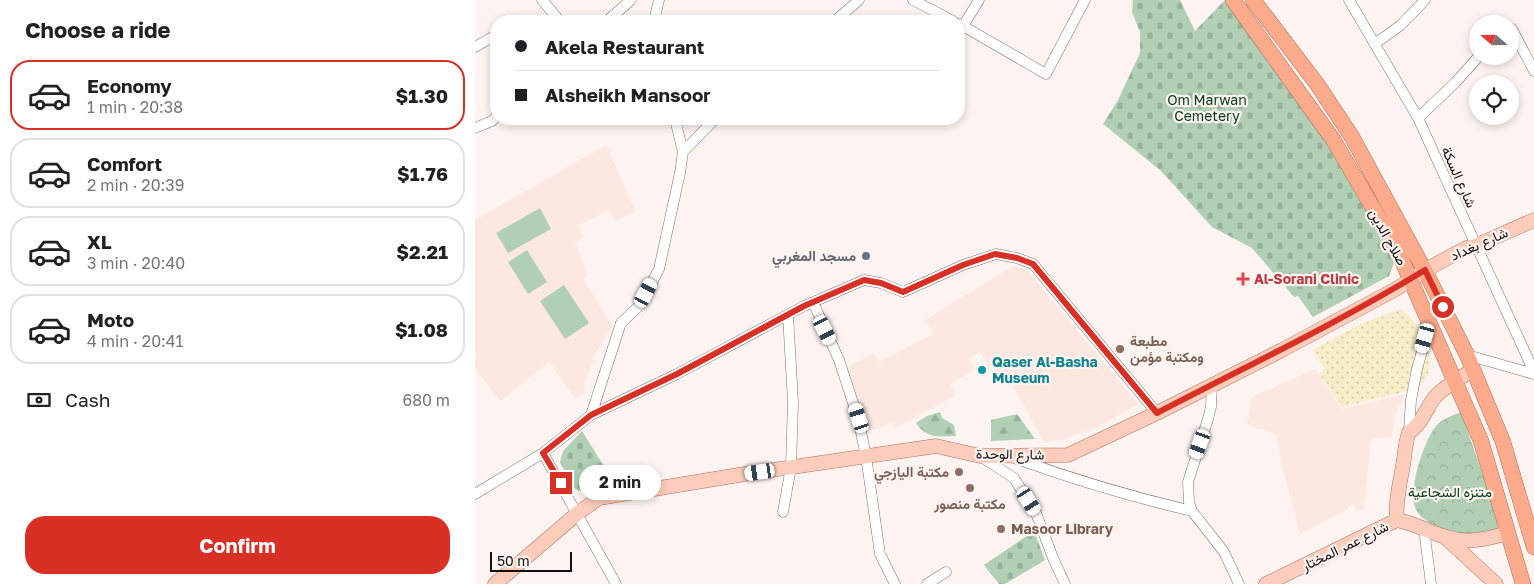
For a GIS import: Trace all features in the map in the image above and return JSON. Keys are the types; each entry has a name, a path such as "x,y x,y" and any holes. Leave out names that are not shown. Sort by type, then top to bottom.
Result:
{"highway":[{"name":"صلاح الدين","path":"1233,0 1334,142 1397,249 1481,441 1523,584"},
{"name":"صلاح الدين","path":"1253,0 1317,84 1352,137 1425,270 1470,362 1503,442 1534,547"}],"main road":[{"name":"شارع بغداد","path":"1425,270 1466,248 1475,246 1534,220"},
{"name":"شارع الوحدة","path":"503,581 578,513 599,498 937,446 980,456 1068,455 1282,350 1425,270"},
{"path":"1409,432 1417,428 1433,400 1455,381 1470,362"},
{"name":"شارع عمر المختار","path":"1397,520 1396,498 1409,432"},
{"name":"شارع عمر المختار","path":"1266,584 1397,520 1446,537 1474,541 1508,533"},
{"name":"شارع عمر المختار","path":"1446,537 1495,584"}],"street":[{"path":"542,0 555,15"},
{"path":"614,15 631,0"},
{"path":"655,15 659,0"},
{"path":"842,15 859,0"},
{"path":"913,0 942,15"},
{"path":"965,19 979,0"},
{"path":"965,27 1046,74 1085,0"},
{"name":"شارع السكة","path":"1349,0 1418,118 1534,373"},
{"path":"1375,43 1401,25 1425,0"},
{"path":"475,48 490,39"},
{"path":"1519,42 1534,71"},
{"path":"1418,118 1471,65"},
{"path":"475,128 490,122"},
{"path":"591,415 621,323 640,305 659,269 683,152 676,125"},
{"path":"683,152 709,125"},
{"path":"475,494 543,453 591,415 677,374 813,302 864,280 881,283 903,292 963,265 995,254 1017,258 1033,264 1157,413"},
{"path":"813,302 847,382 859,418 880,554 895,584"},
{"path":"783,512 791,467 793,402 788,315"},
{"path":"1409,432 1411,400 1417,369 1430,322"},
{"path":"1470,362 1534,373"},
{"path":"1212,384 1211,407 1188,482 1189,502 1192,511 1224,552 1239,584"},
{"path":"543,453 616,584"},
{"path":"980,456 1014,478 1036,513 1065,584"},
{"path":"1008,456 1160,504 1192,511"},
{"path":"1424,529 1431,584"},
{"path":"927,584 946,572"}],"shaded area":[{"path":"606,145 636,211 616,221 609,210 578,226 584,237 575,242 588,275 583,278 613,327 597,350 584,384 585,393 575,398 549,362 501,401 475,370 475,360 478,358 475,353 475,220"},
{"path":"1015,265 1029,272 1138,404 1098,427 1062,440 1044,442 1005,372 995,372 992,366 989,367 980,352 969,359 975,369 950,385 956,395 896,428 892,422 875,430 868,428 844,369 874,353 879,362 933,334 926,319"},
{"path":"1315,369 1342,409 1405,394 1394,419 1392,438 1371,438 1364,509 1357,512 1352,503 1345,511 1300,534 1282,467 1276,434 1247,425 1252,397"}],"green space":[{"name":"Om Marwan Cemetery","path":"1133,0 1180,0 1195,31 1225,0 1347,168 1392,251 1394,263 1389,276 1313,317 1298,296 1294,297 1252,248 1212,227 1161,171 1103,124 1118,100 1140,53 1140,32 1132,12"},
{"path":"540,208 551,229 508,253 496,233"},
{"path":"527,250 547,282 528,294 508,262"},
{"path":"564,285 589,323 565,339 540,301"},
{"path":"940,412 942,418 954,425 956,436 933,436 924,432 916,423 927,416"},
{"name":"متنزه الشجاعية","path":"1461,412 1501,527 1487,533 1457,533 1436,526 1426,521 1419,514 1413,499 1419,464 1428,440 1440,422"},
{"path":"1017,414 1035,439 991,441 991,420"},
{"path":"582,431 610,476 610,487 579,491 574,488 560,462 563,451"},
{"path":"1034,531 1045,560 1005,584 999,584 984,565"}],"sand":[{"path":"1400,309 1418,327 1427,345 1430,363 1426,378 1419,388 1342,407 1319,374 1325,369 1312,350 1361,324"}],"place":[{"name":"مسجد المغربي","path":"866,256"},
{"name":"Al-Sorani Clinic","path":"1243,279"},
{"name":"مطبعة ومكتبة مؤمن","path":"1120,349"},
{"name":"Qaser Al-Basha Museum","path":"982,370"},
{"name":"مكتبة اليازجي","path":"959,472"},
{"name":"مكتبة منصور","path":"970,488"},
{"name":"Masoor Library","path":"1001,529"}],"route":[{"path":"561,483 543,453 591,415 677,374 804,306 864,280 881,283 903,292 963,265 995,254 1017,258 1033,264 1157,413 1282,350 1396,289 1425,270 1443,307"}]}
